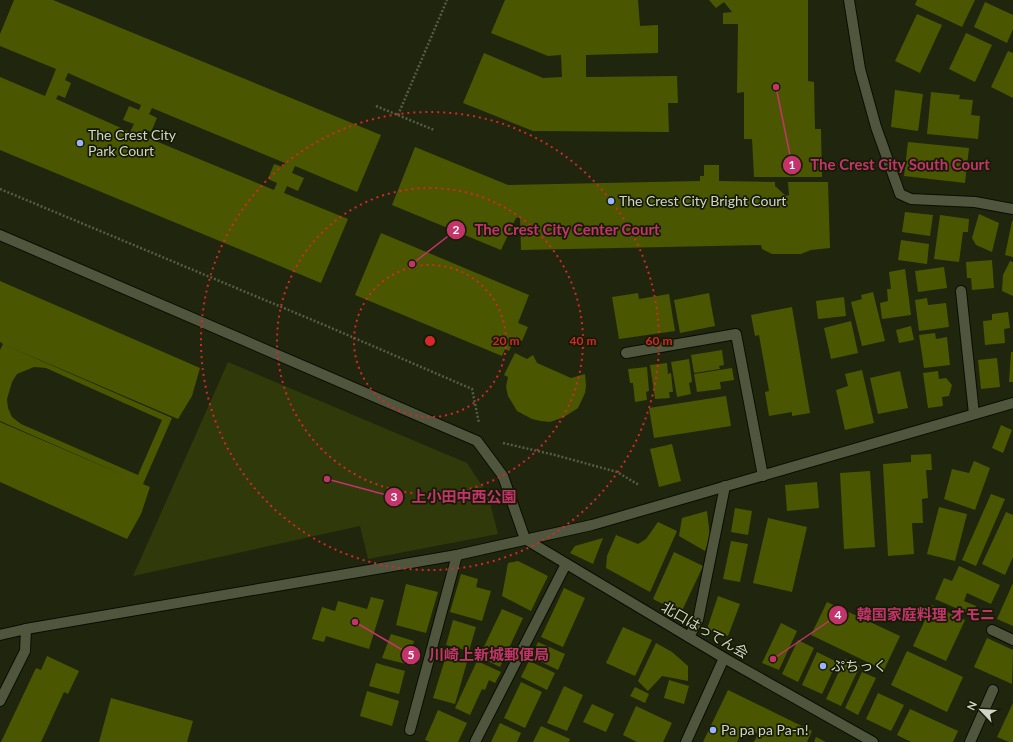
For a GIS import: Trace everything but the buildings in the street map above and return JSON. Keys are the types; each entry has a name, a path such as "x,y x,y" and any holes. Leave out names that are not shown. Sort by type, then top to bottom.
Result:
{"street":[{"path":"849,0 860,69 876,127 900,194 911,199 975,202 1013,209"},
{"path":"0,235 477,441 503,476 525,539"},
{"path":"961,291 974,414"},
{"path":"626,353 736,334 763,476"},
{"path":"0,635 26,629 457,555 592,524 1013,403"},
{"path":"689,637 698,620 726,486"},
{"name":"北口はってん会","path":"525,539 724,658 873,742"},
{"path":"410,730 457,555"},
{"path":"475,742 566,564"},
{"path":"0,701 24,651 26,629"},
{"path":"992,630 1013,640"},
{"path":"686,742 724,658"},
{"path":"970,742 993,690"}],"path":[{"path":"398,115 447,0"},
{"path":"376,106 434,130"},
{"path":"0,189 322,324 472,389 480,425"},
{"path":"503,443 617,472 639,486"}],"green space":[{"path":"228,362 467,463 488,495 498,534 368,559 360,526 133,576"}],"place":[{"name":"The Crest City South Court","path":"776,87"},
{"name":"The Crest City Park Court","path":"80,143"},
{"name":"The Crest City Bright Court","path":"611,201"},
{"name":"The Crest City Center Court","path":"412,264"},
{"name":"上小田中西公園","path":"327,479"},
{"name":"川崎上新城郵便局","path":"355,622"},
{"name":"韓国家庭料理 オモニ","path":"773,659"},
{"name":"ぷちっく","path":"823,666"},
{"name":"Pa pa pa Pa-n!","path":"713,730"}]}
